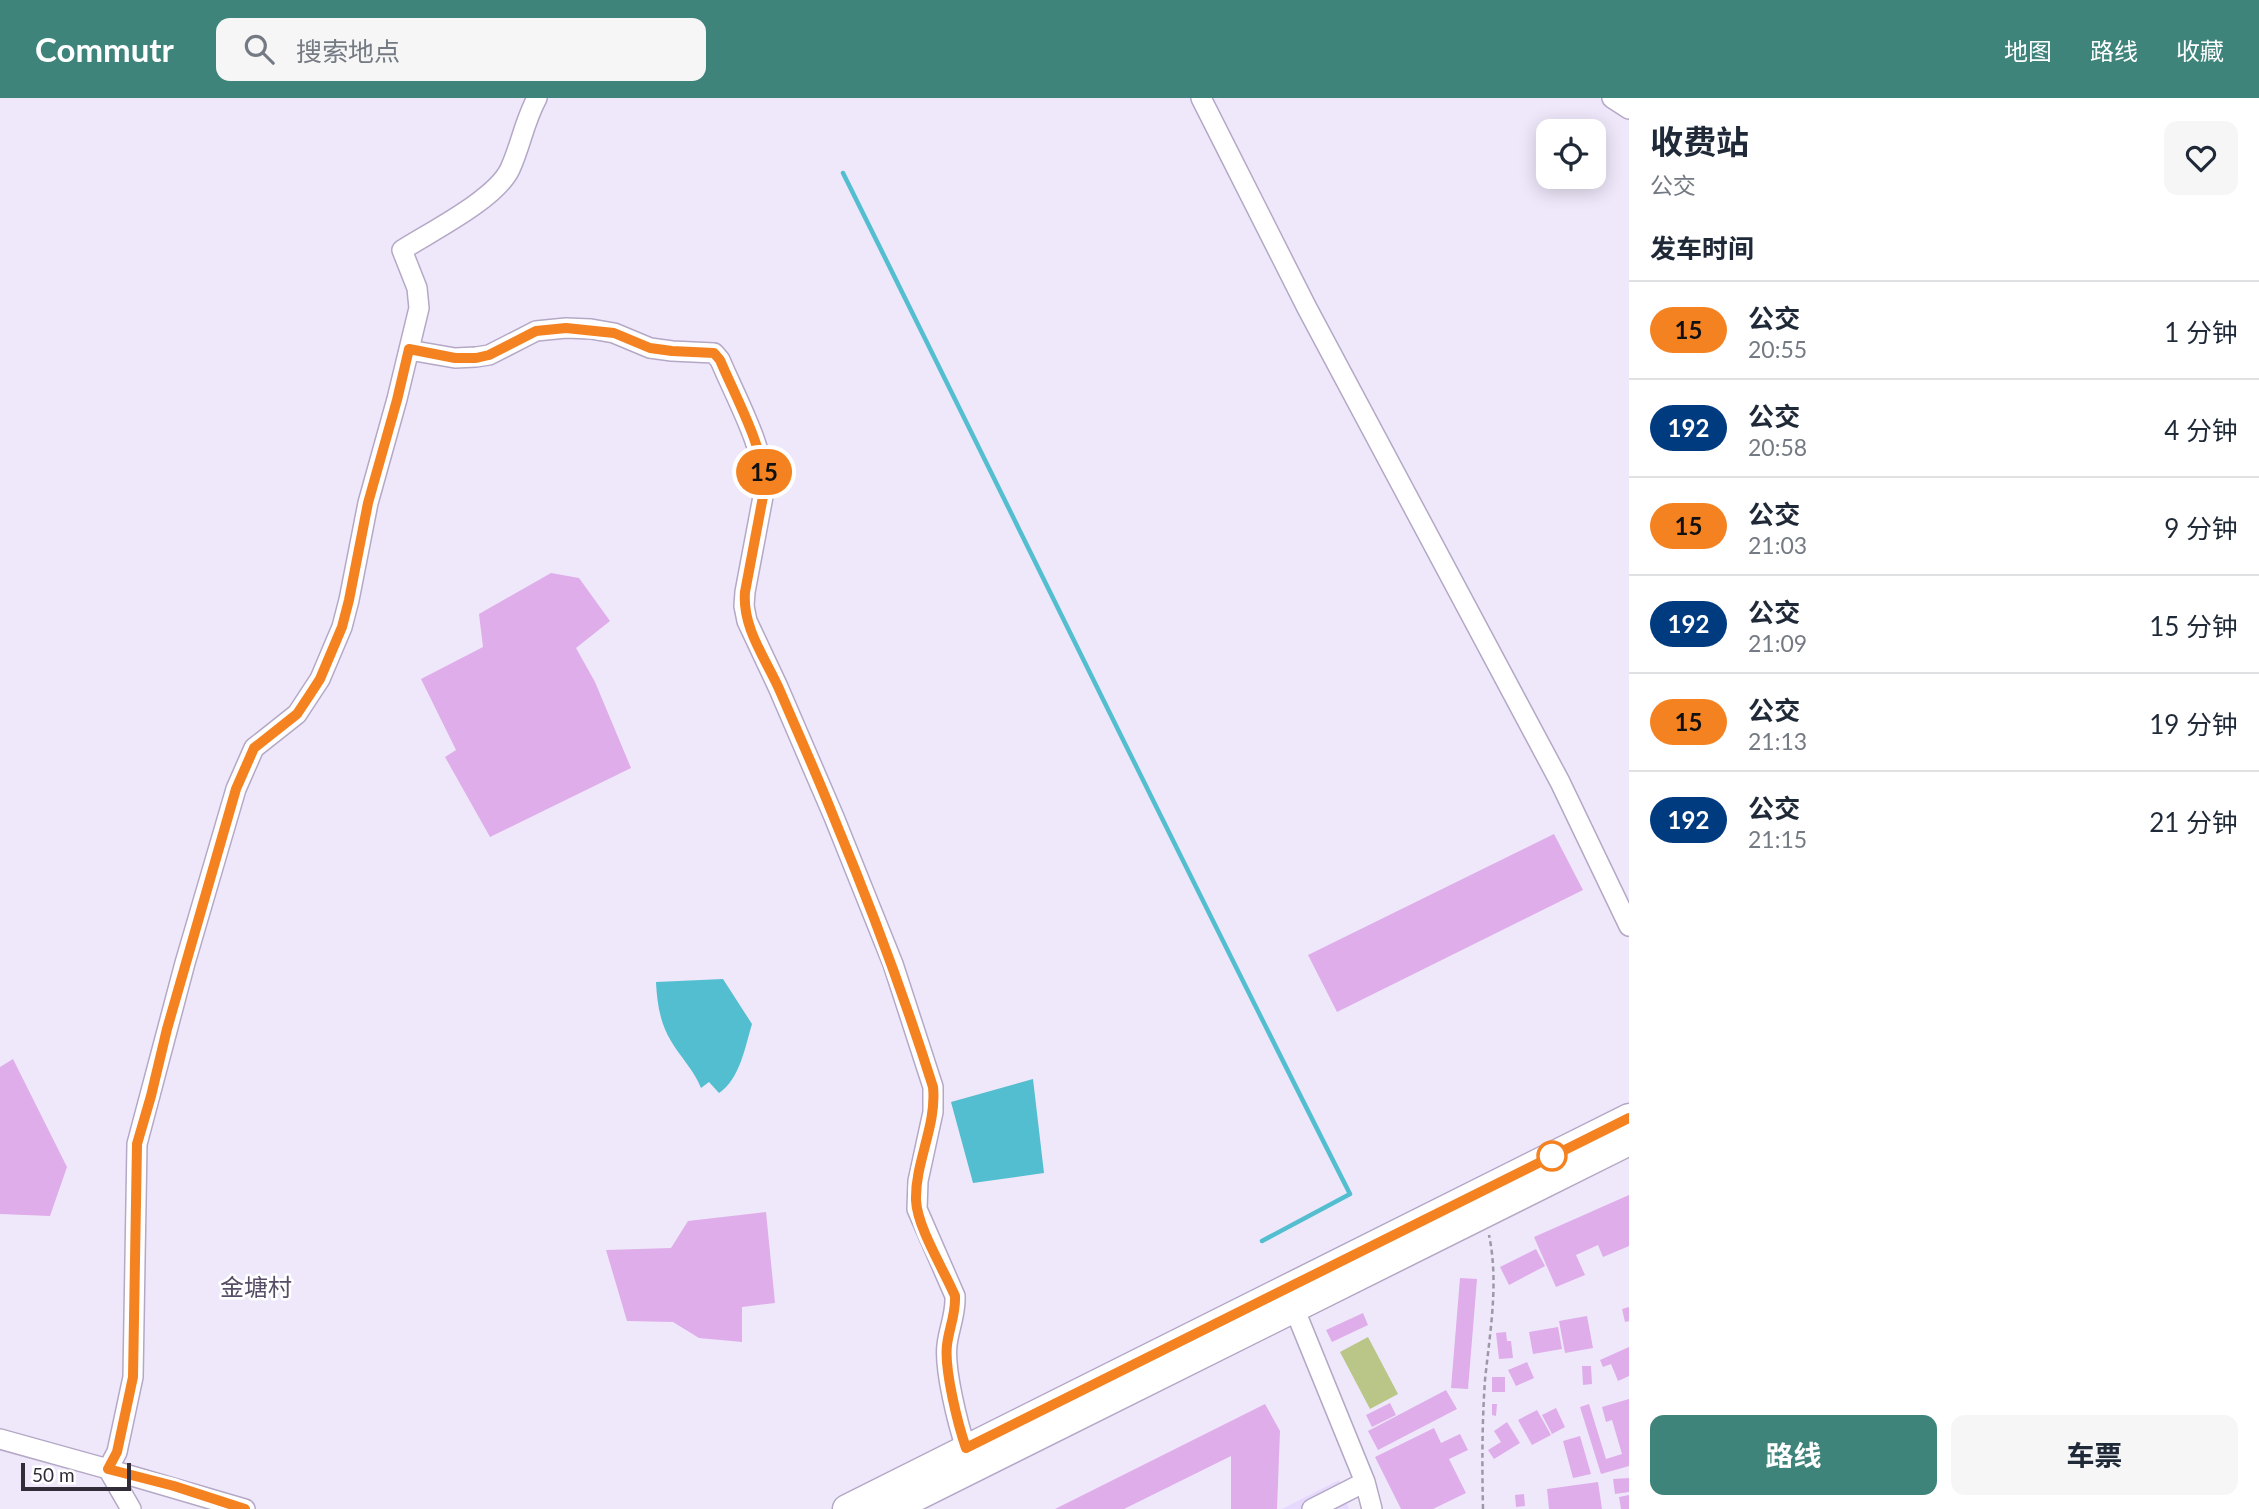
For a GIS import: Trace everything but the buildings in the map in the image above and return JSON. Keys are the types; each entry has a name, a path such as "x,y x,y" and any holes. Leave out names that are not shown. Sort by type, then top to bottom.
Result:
{"highway":[{"path":"847,1509 966,1448 1290,1299 1629,1137"},
{"path":"891,1509 1290,1299 1485,1215 1629,1137"}],"street":[{"path":"108,1469 117,1452 133,1377 137,1144 236,789 254,748 297,714 320,679 342,627 368,503 419,308 419,298 402,250 496,190 510,169 527,116 537,98"},
{"path":"1200,98 1307,308 1560,782 1629,926"},
{"path":"1612,98 1629,109"},
{"path":"409,349 455,358 476,358 489,355 536,331 566,328 614,333 650,348 714,353 720,360 759,452 764,472 765,486 745,592 747,621 799,734 884,940 933,1087 933,1112 917,1189 917,1209 955,1296 956,1310 947,1345 947,1361 958,1426 966,1448"},
{"path":"1290,1299 1365,1482 1372,1509"},
{"path":"0,1439 174,1486 245,1509"},
{"path":"108,1469 131,1509"},
{"path":"1312,1509 1365,1482"}],"path":[{"path":"1483,1509 1481,1437 1493,1312 1494,1261 1485,1215"}],"shaded area":[{"path":"1339,1480 1349,1509 1282,1509"}],"green space":[{"path":"1368,1337 1398,1394 1370,1409 1340,1352"}],"water":[{"path":"723,979 752,1024 737,1071 719,1093 709,1082 701,1088 671,1041 660,1013 656,982"},
{"path":"1033,1079 1044,1173 973,1183 951,1102"}],"waterway":[{"path":"843,173 1350,1194 1262,1241"}],"bus line":[{"name":"15","path":"245,1509 174,1486 108,1469 117,1452 133,1377 134,1193 137,1144 185,963 236,789 254,748 297,714 309,696 320,679 342,627 368,503 409,349 455,358 476,358 489,355 536,331 566,328 614,333 650,348 714,353 720,360 759,452 764,472 765,486 745,592 747,621 834,817 884,940 933,1087 933,1112 918,1181 917,1209 955,1296 956,1310 947,1345 947,1361 958,1426 966,1448 1629,1118"}],"district":[{"name":"金塘村","path":"256,1286"}]}
